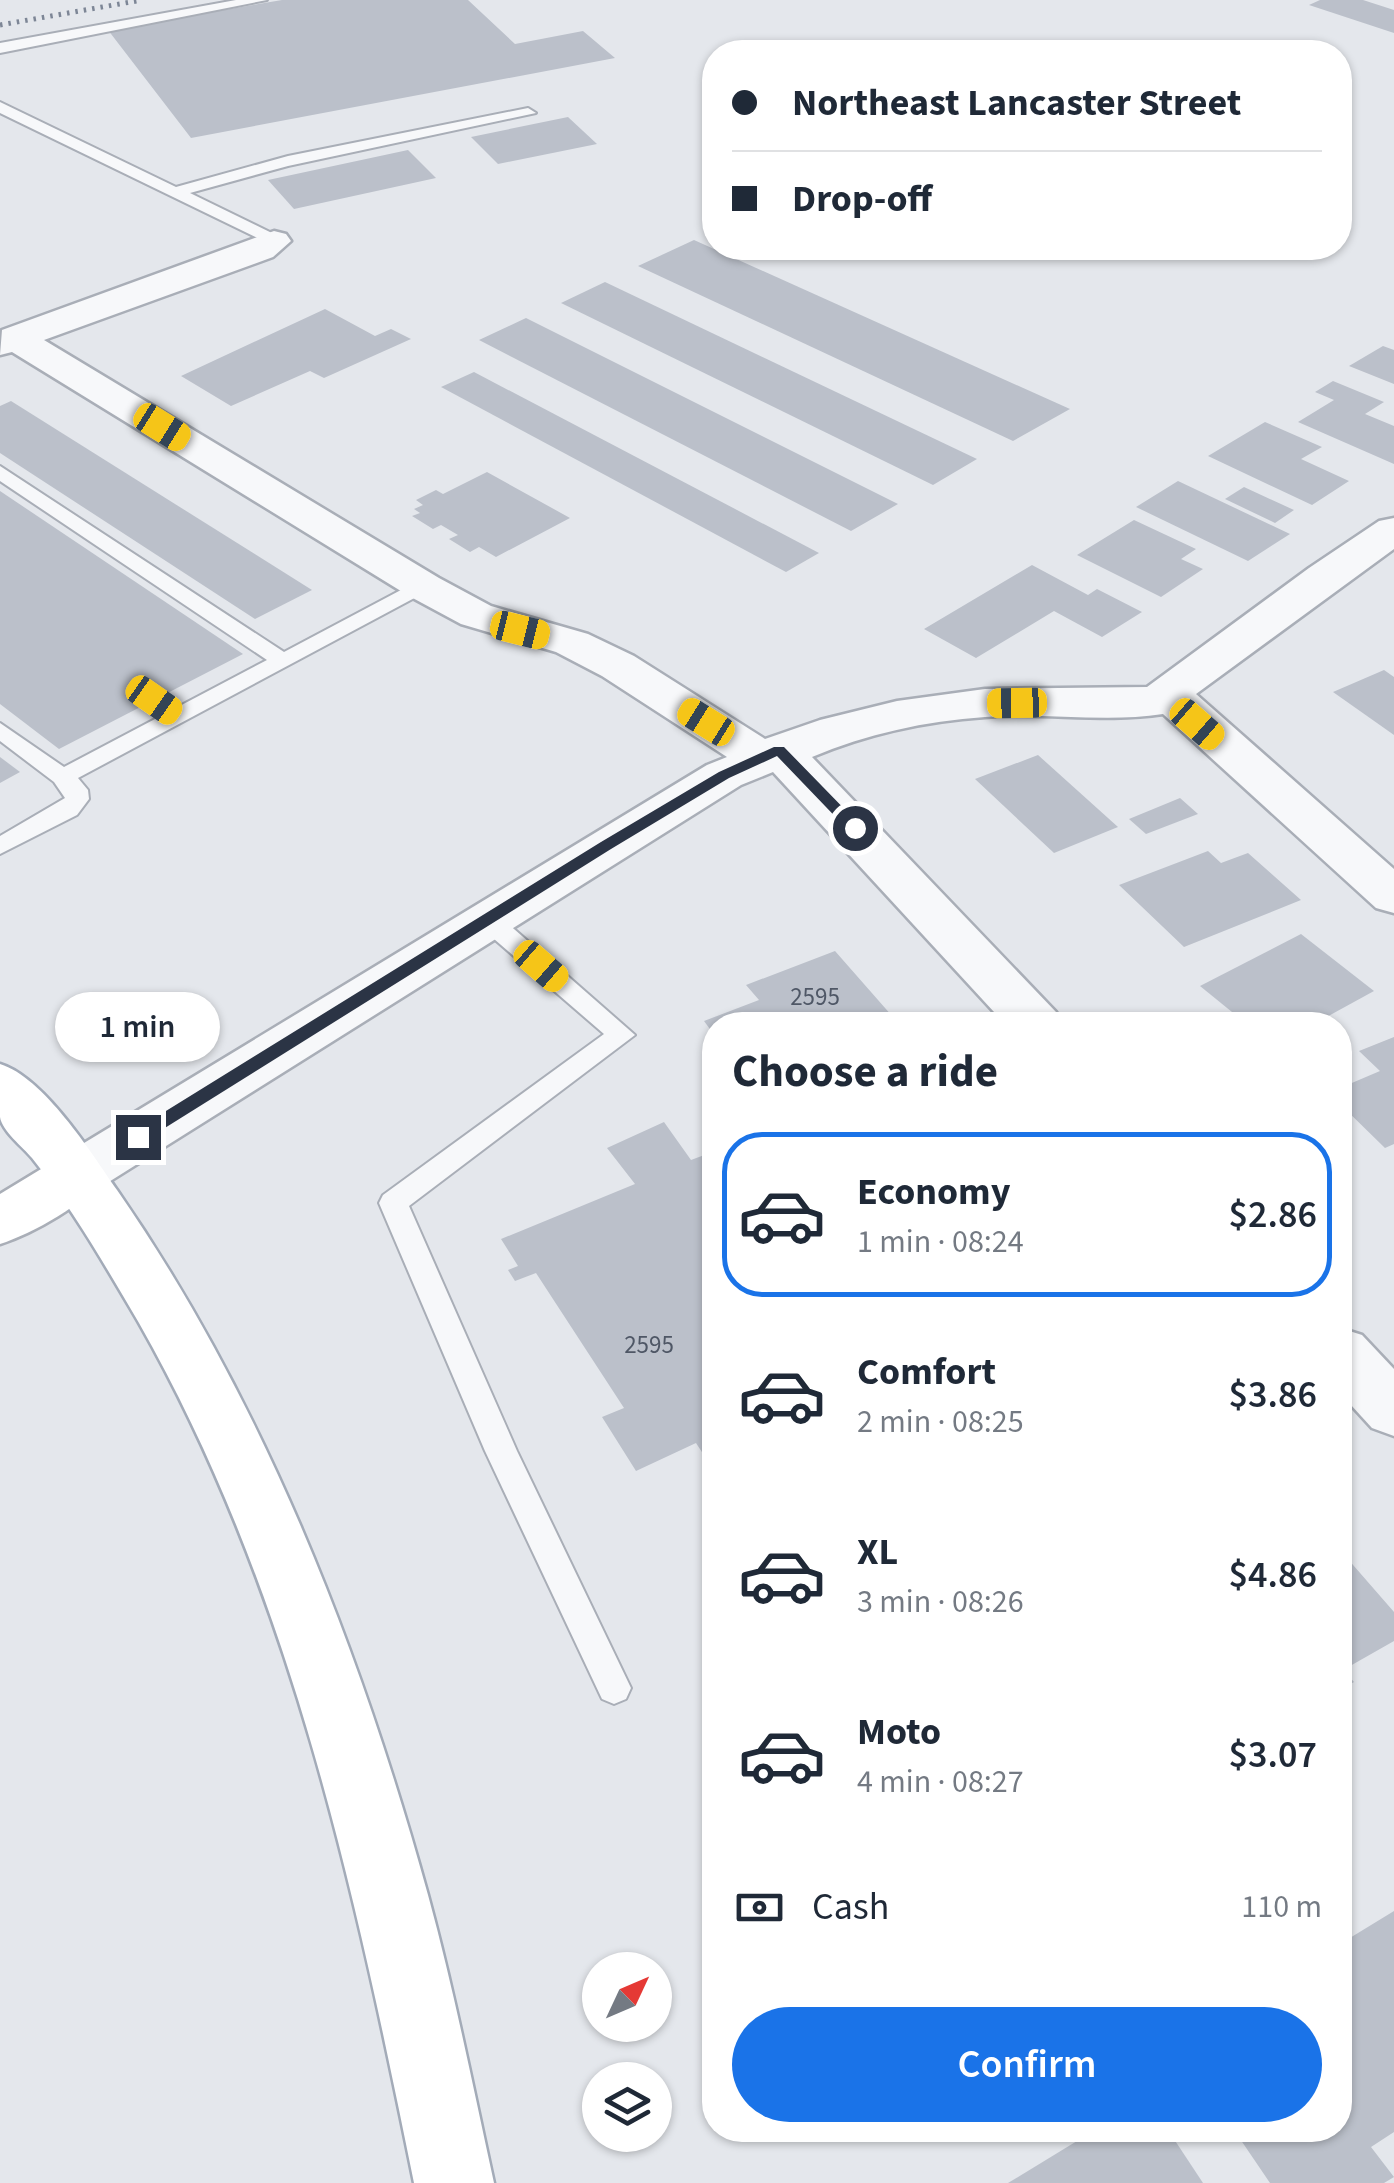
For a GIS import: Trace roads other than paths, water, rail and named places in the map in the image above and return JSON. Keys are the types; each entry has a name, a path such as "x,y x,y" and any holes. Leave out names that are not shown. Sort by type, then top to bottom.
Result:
{"main road":[{"path":"0,1084 76,1175 168,1321 240,1464 324,1670 391,1895 454,2183"},
{"path":"0,1222 76,1175"}],"street":[{"path":"7,341 120,297 261,250 274,241"},
{"path":"7,341 476,615 572,643 770,754 1024,1012"},
{"path":"76,1175 717,779 770,754 897,715 985,704 1158,701 1252,629 1394,530"},
{"path":"1168,694 1394,896"},
{"path":"1352,1365 1394,1410"}],"lane":[{"path":"0,48 260,0"},
{"path":"0,107 274,241"},
{"path":"175,193 288,160 528,113"},
{"path":"0,472 283,660"},
{"path":"62,777 424,586"},
{"path":"154,700 177,716"},
{"path":"0,730 62,777 76,790 78,799 68,810 0,846"},
{"path":"488,920 622,1036 394,1202 501,1451 614,1688"}],"railway":[{"path":"0,25 142,0"}]}
